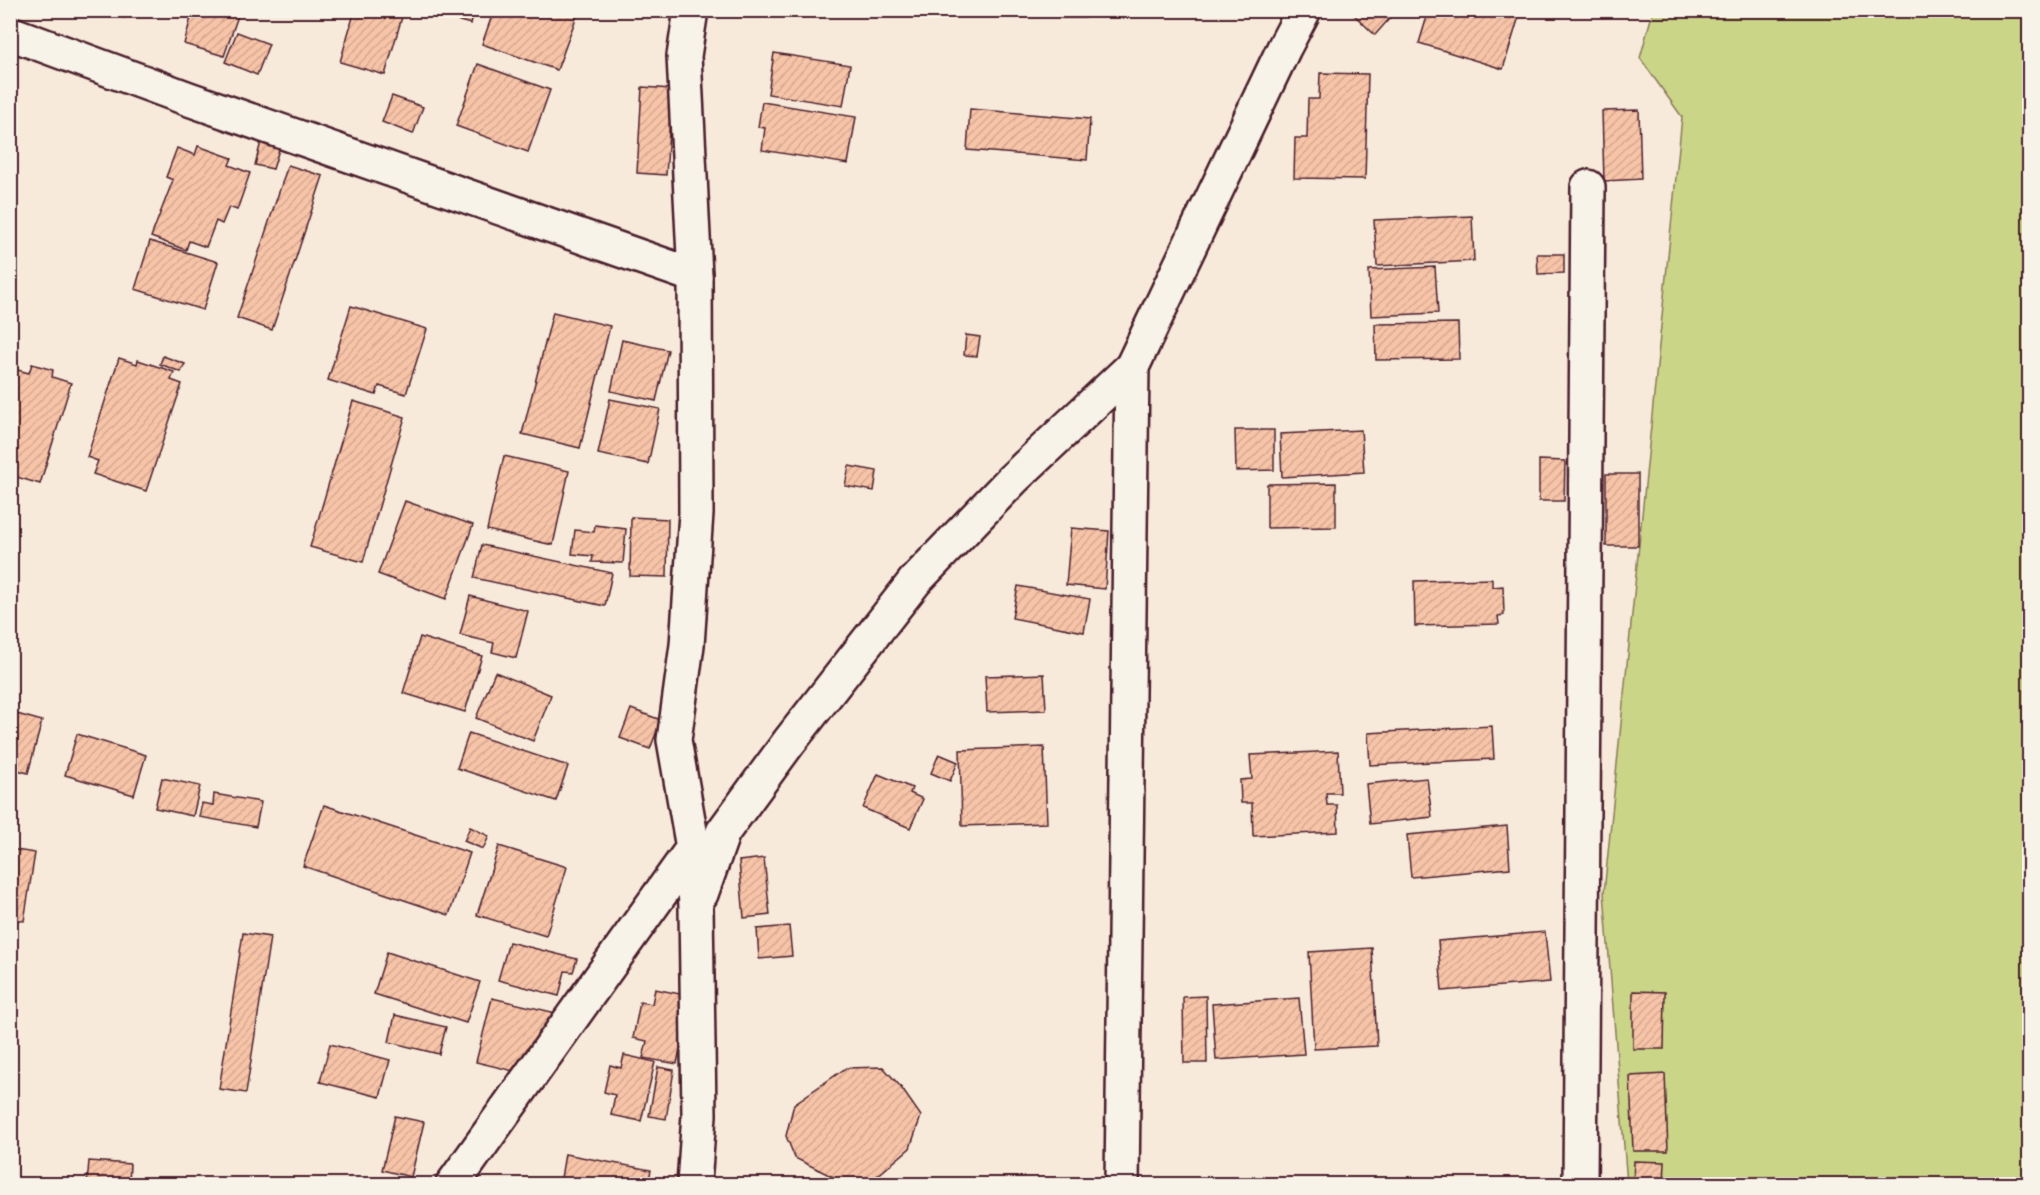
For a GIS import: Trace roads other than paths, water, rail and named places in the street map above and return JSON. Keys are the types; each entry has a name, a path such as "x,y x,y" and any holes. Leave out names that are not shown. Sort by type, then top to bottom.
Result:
{"street":[{"path":"691,10 684,56 694,276 696,513 687,645 674,740 693,848 696,907 699,1115 694,1185"},
{"path":"696,907 723,832 789,742 915,581 1013,479 1132,367 1304,10"},
{"path":"10,33 201,103 694,276"},
{"path":"1580,1185 1588,187"},
{"path":"1122,1185 1132,367"},
{"path":"453,1185 693,848"}]}
